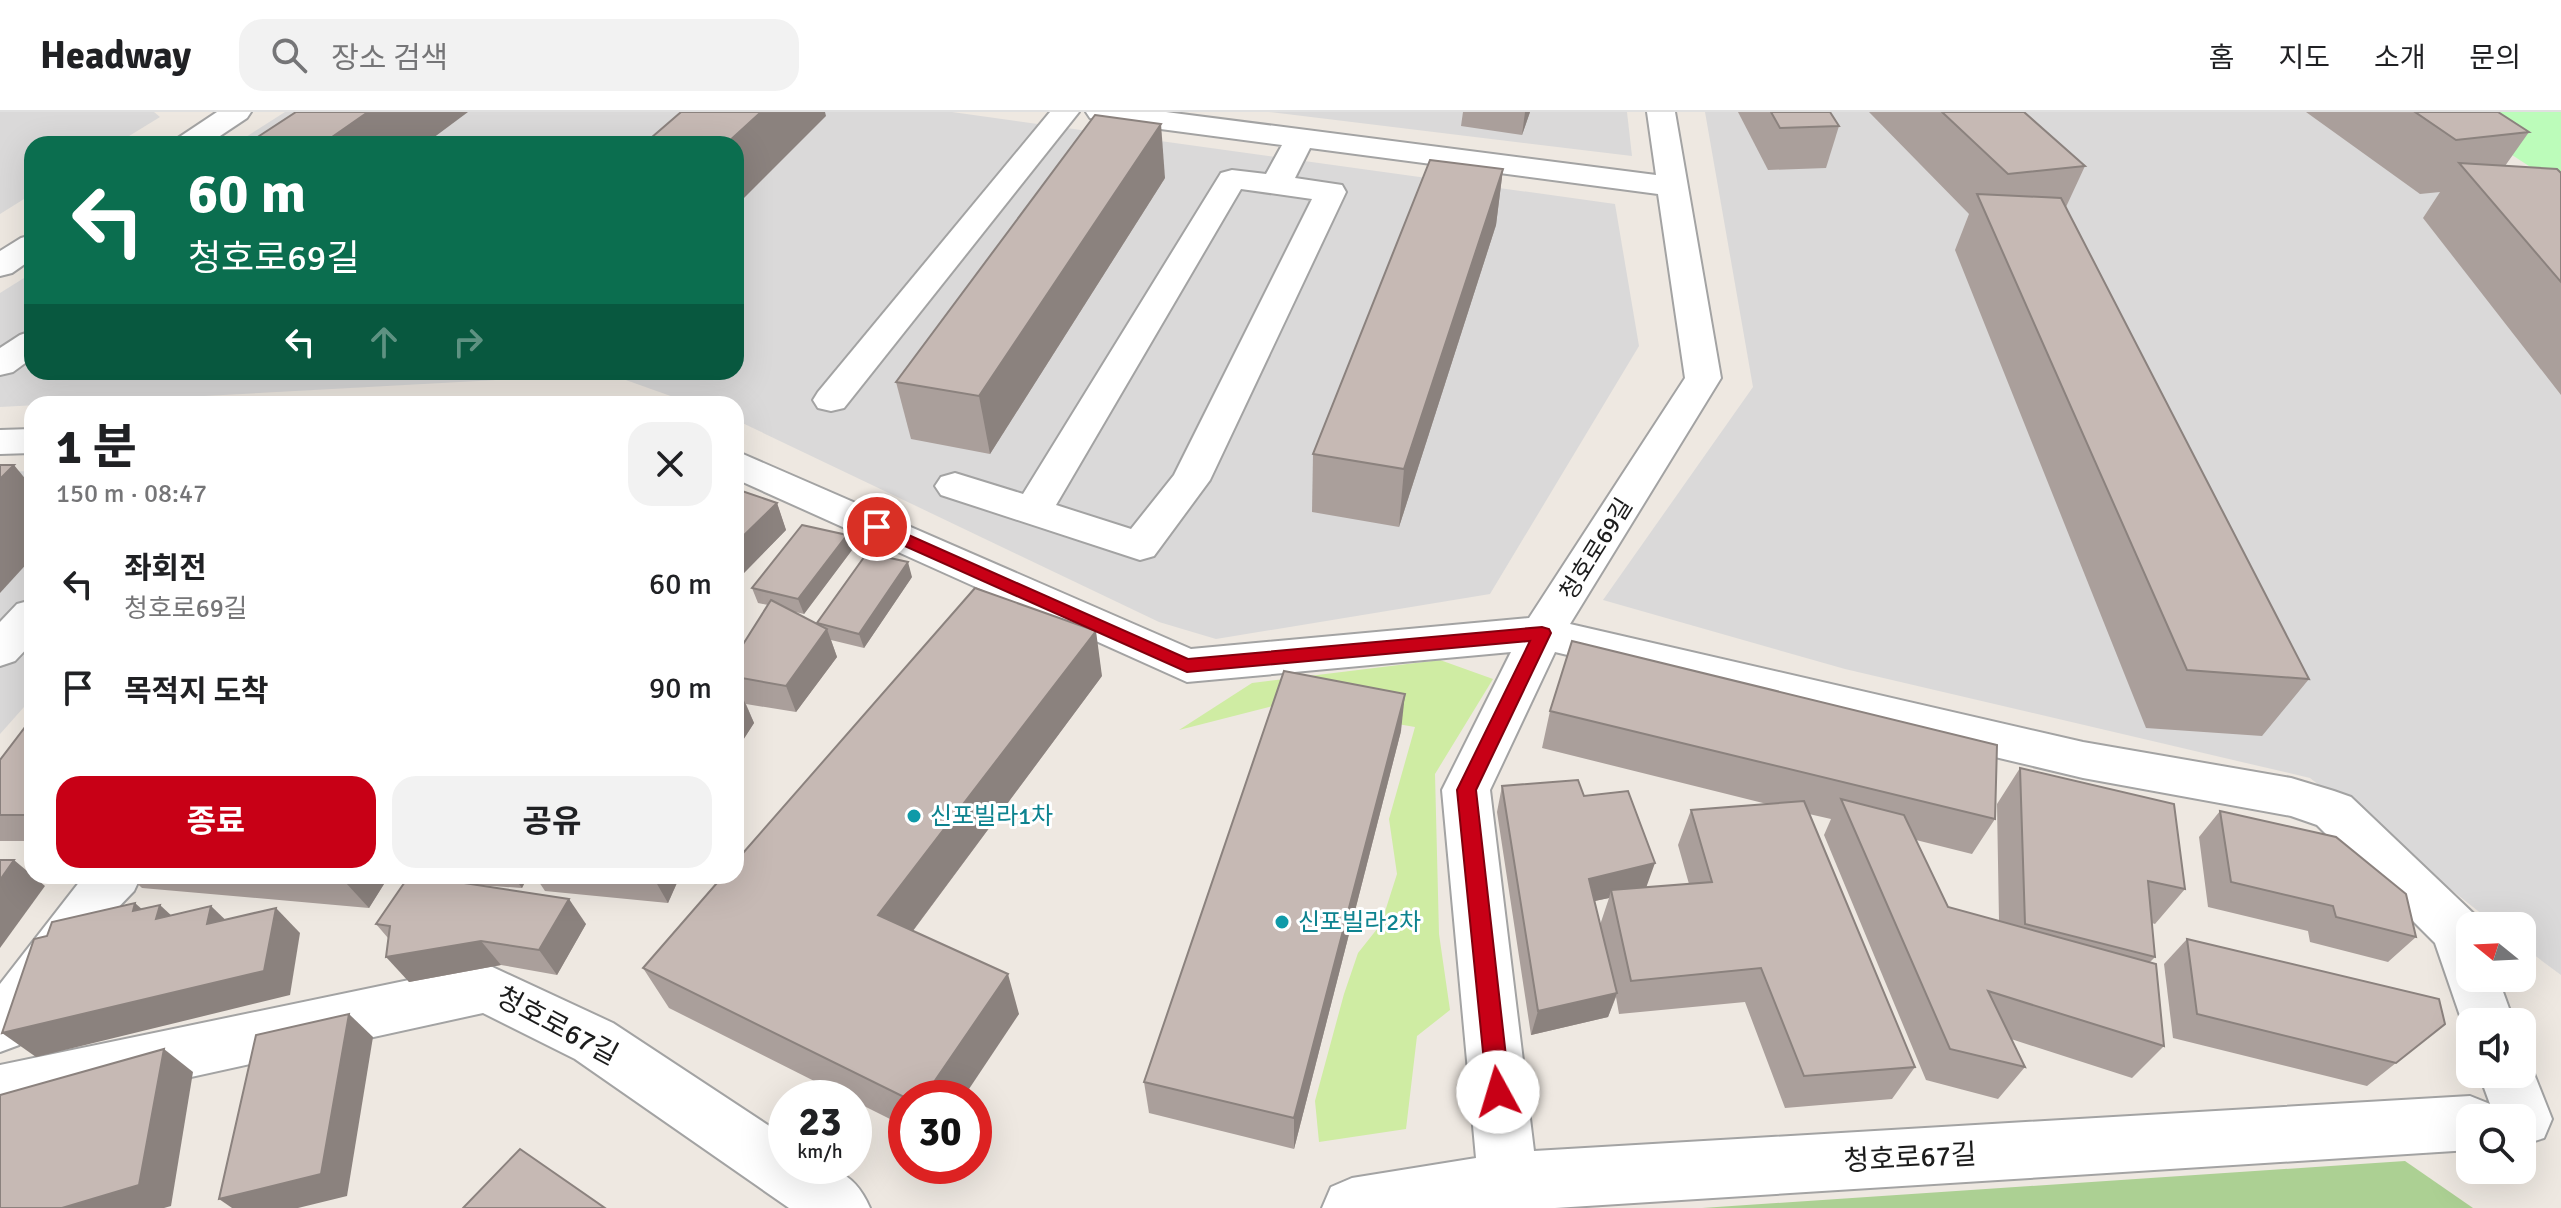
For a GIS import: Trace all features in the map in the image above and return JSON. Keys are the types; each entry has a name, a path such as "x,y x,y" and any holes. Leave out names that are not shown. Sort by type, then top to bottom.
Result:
{"street":[{"path":"200,136 237,112"},
{"path":"831,400 1065,112"},
{"path":"1100,112 1300,138 1350,133 1674,187"},
{"name":"청호로69길","path":"1508,1182 1466,790 1542,633 1703,378 1661,112"},
{"path":"1276,185 1300,138"},
{"path":"955,486 1032,511 1140,546 1191,480 1331,192 1232,179 1032,511"},
{"path":"0,266 24,250"},
{"path":"0,364 24,348"},
{"path":"0,364 24,365"},
{"path":"0,442 24,441"},
{"path":"744,468 1187,666 1542,633 2083,760 2291,797 2334,811 2456,930"},
{"path":"0,650 24,624"},
{"path":"0,1027 91,902 108,884"},
{"name":"청호로67길","path":"0,1092 486,988 594,1041 840,1208"},
{"name":"청호로67길","path":"1352,1208 1508,1182 2456,1114"}],"shaded area":[{"path":"0,112 154,112 160,117 129,136 24,136 24,199 0,214"},
{"path":"285,112 952,112 1615,204 1639,346 1490,594 1216,639 1159,622 744,424 744,396 671,396 626,380 744,380 744,136 248,136"},
{"path":"1269,112 1627,112 1632,156"},
{"path":"1705,112 2393,112 2561,229 2561,975 2536,956 2536,912 2479,912 2310,778 1845,669 1603,600 1753,387"},
{"path":"24,278 24,380 498,380 203,396 24,396 24,406 0,407 0,293"},
{"path":"24,471 24,707 0,734 0,472"}],"green space":[{"path":"2446,112 2561,112 2561,187"},
{"path":"1440,660 1493,679 1435,774 1439,934 1450,1010 1417,1036 1406,1129 1319,1142 1315,1101 1344,994 1358,953 1381,924 1397,874 1389,819 1415,727 1281,704 1179,730 1252,683"},
{"path":"2405,1161 2473,1208 1702,1208"}],"building":[{"path":"296,112 368,112 334,136 259,136"},
{"path":"681,112 761,112 735,136 653,136"},
{"path":"1771,112 1830,112 1839,126 1780,128"},
{"path":"1942,112 2024,112 2085,166 2008,174"},
{"path":"2415,112 2498,112 2529,132 2456,140"},
{"path":"1095,115 1161,124 979,396 896,382"},
{"path":"1430,160 1503,169 1404,469 1313,454"},
{"path":"2459,163 2557,169 2561,173 2561,282"},
{"path":"1977,194 2061,198 2309,679 2187,670"},
{"path":"0,465 14,465 0,479"},
{"path":"744,492 777,503 744,535"},
{"path":"802,525 847,535 798,599 752,588"},
{"path":"867,553 908,562 859,634 817,623"},
{"name":"신포빌라1차","path":"975,588 1096,631 878,915 1008,974 935,1080 888,1080 888,1089 643,968 716,884 744,884 744,852"},
{"path":"771,600 827,629 786,686 744,678 744,643"},
{"path":"1572,641 1997,745 1995,819 1550,711"},
{"name":"신포빌라2차","path":"1284,671 1405,694 1294,1118 1144,1082"},
{"path":"24,728 24,815 0,815 0,760"},
{"path":"2020,768 2174,804 2185,889 2148,881 2155,957 2025,924"},
{"path":"1578,780 1584,796 1628,791 1655,863 1589,879 1617,993 1538,1011 1502,786"},
{"path":"1841,799 1904,815 1948,907 2156,964 2164,1046 1988,991 2025,1067 1950,1049"},
{"path":"1804,801 1915,1067 1804,1076 1761,968 1631,981 1611,890 1712,882 1691,810"},
{"path":"2220,811 2336,837 2406,894 2416,937 2336,917 2333,906 2231,882"},
{"path":"0,860 14,860 0,880"},
{"path":"404,884 471,884 569,899 539,950 481,941 386,957 390,926 376,924"},
{"path":"135,903 133,911 160,905 156,919 211,906 207,924 276,908 264,971 2,1033 34,939 47,936 52,922"},
{"path":"2187,939 2439,999 2445,1024 2396,1063 2197,1014"},
{"path":"349,1014 321,1174 219,1199 256,1035"},
{"path":"164,1049 139,1185 62,1208 0,1208 0,1095"},
{"path":"520,1149 605,1208 463,1208"}],"place":[{"name":"신포빌라1차","path":"914,816"},
{"name":"신포빌라2차","path":"1282,922"}],"route":[{"path":"877,527 1187,666 1542,633 1466,790 1498,1092"}]}
